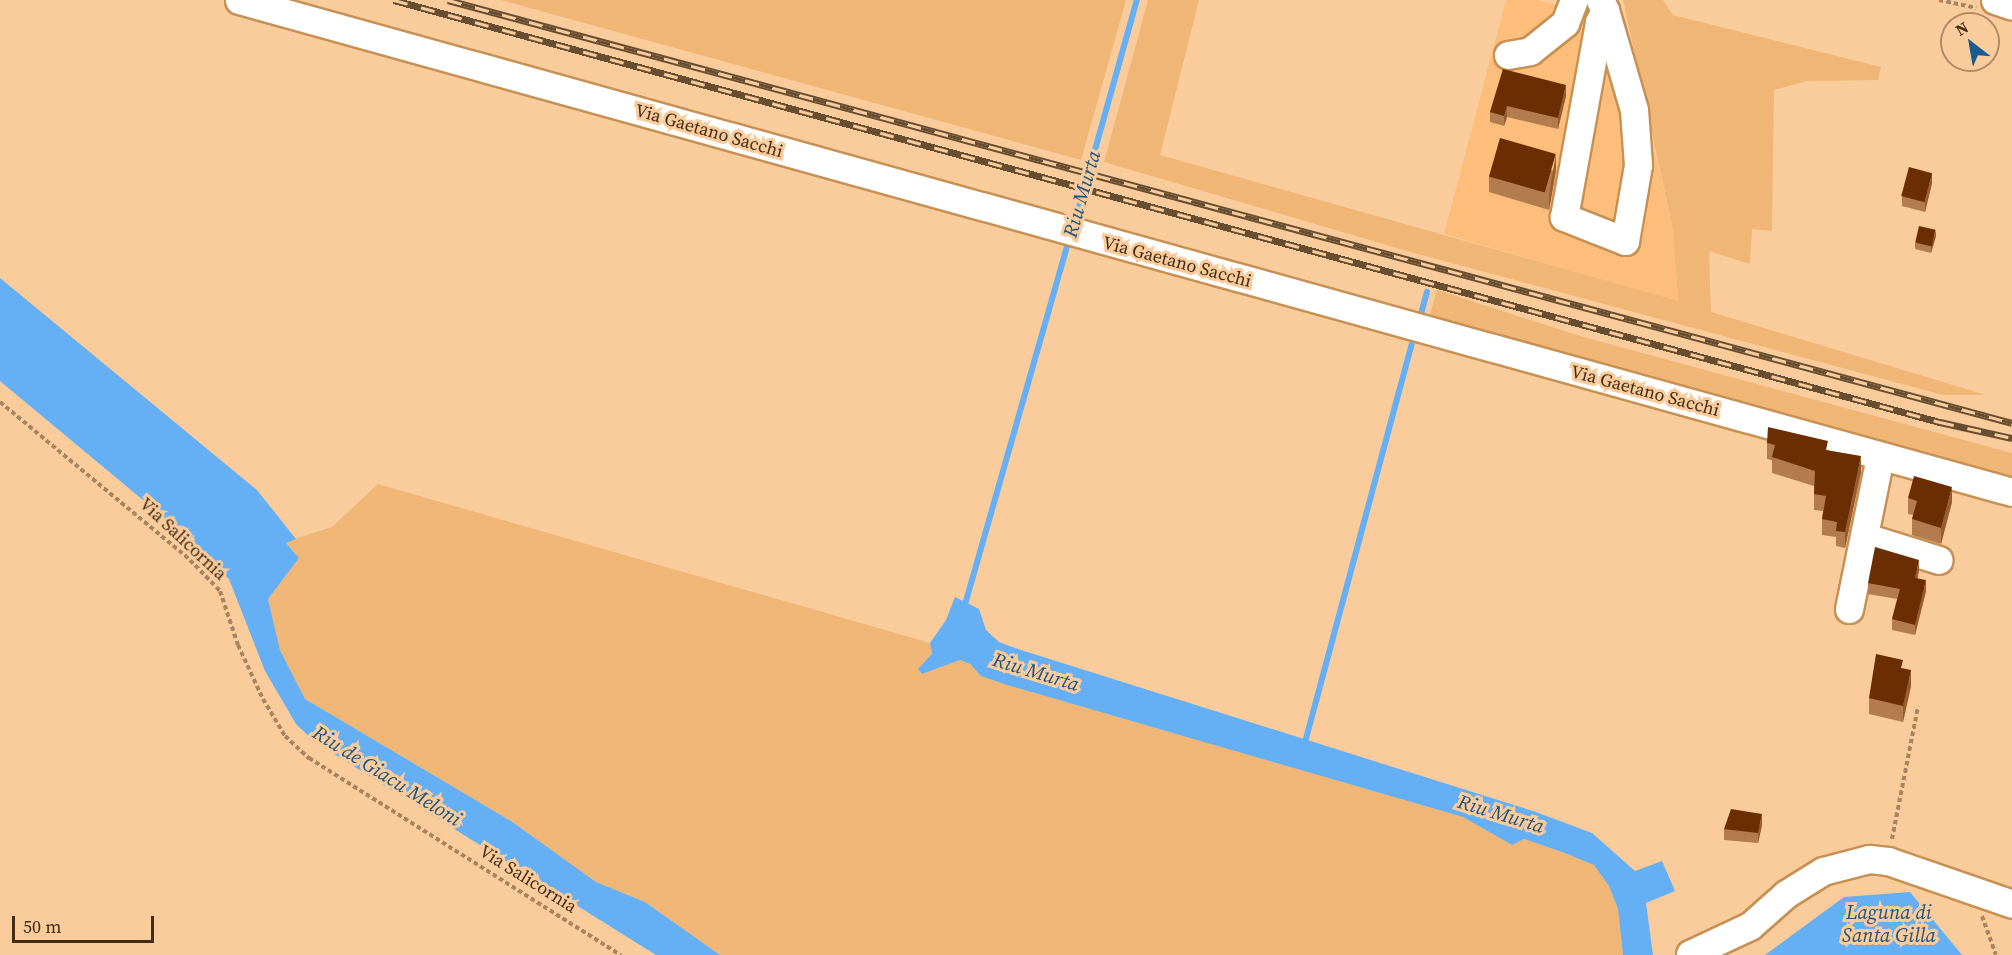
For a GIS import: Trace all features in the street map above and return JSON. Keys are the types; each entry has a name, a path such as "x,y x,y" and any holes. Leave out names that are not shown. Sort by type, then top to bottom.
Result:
{"street":[{"name":"Via Gaetano Sacchi","path":"239,0 1089,238 2012,492"},
{"path":"1508,55 1530,51 1565,23 1574,0"},
{"path":"1995,0 2012,6"},
{"path":"1602,5 1634,110 1638,165 1625,241 1564,217 1602,5"},
{"path":"1849,609 1880,456"},
{"path":"1865,537 1939,560"},
{"path":"1690,954 1750,926 1786,894 1823,871 1869,858 1888,861 1972,888 2012,904"}],"path":[{"name":"Via Salicornia","path":"0,402 190,560 220,591 238,645 264,699 285,736 309,758 621,955"},
{"path":"1888,861 1918,707"},
{"path":"1972,888 1996,955"}],"shaded area":[{"path":"501,0 1126,0 1081,160"},
{"path":"1148,0 1199,0 1160,155 1678,301 1673,230 1623,0 1663,0 1673,15 1881,67 1878,80 1807,81 1774,90 1772,231 1752,229 1750,264 1709,251 1711,312 1986,395 1943,395 1407,251 1104,162"},
{"path":"1506,0 1537,0 1625,23 1673,230 1678,302 1444,234"},
{"path":"1437,290 1580,336 2012,453 2012,482 1427,324"},
{"path":"378,484 930,643 932,654 922,674 960,660 970,664 981,676 1007,685 1463,817 1512,845 1524,839 1562,852 1594,865 1609,886 1618,909 1623,955 720,955 645,902 596,882 511,821 305,699 280,650 268,599 299,558 285,542 332,527"}],"water":[{"name":"Riu de Giacu Meloni","path":"0,278 257,490 296,539 286,543 299,558 268,599 280,650 305,699 511,821 596,882 645,902 720,955 656,955 315,742 296,724 265,671 229,579 161,515 0,381"},
{"path":"955,597 979,609 986,630 999,642 1536,812 1592,833 1635,871 1662,861 1675,891 1646,903 1653,955 1623,955 1618,909 1609,886 1594,865 1562,852 1524,839 1512,845 1463,817 1007,685 981,676 970,664 960,660 922,674 918,669 932,654 930,643 946,620"},
{"name":"Laguna di Santa Gilla","path":"1910,892 1962,955 1765,955 1844,897"}],"building":[{"path":"1503,69 1566,85 1558,118 1507,106 1504,116 1490,112"},
{"path":"1500,138 1556,154 1545,192 1489,176"},
{"path":"1909,167 1932,173 1924,202 1901,196"},
{"path":"1919,226 1936,230 1932,246 1915,243"},
{"path":"1768,427 1828,441 1826,450 1861,456 1845,532 1836,531 1837,522 1822,519 1826,496 1814,494 1815,471 1772,457 1775,445 1767,443"},
{"path":"1914,476 1952,487 1941,528 1912,519 1917,501 1908,498"},
{"path":"1875,547 1919,560 1915,578 1926,580 1915,625 1892,619 1900,589 1868,583"},
{"path":"1876,654 1903,660 1901,668 1911,670 1903,706 1869,698"},
{"path":"1731,809 1762,814 1758,833 1724,829"}],"waterway":[{"name":"Riu Murta","path":"1074,225 1137,0"},
{"name":"Riu Murta","path":"964,608 1070,237"},
{"path":"1421,314 1427,292"},
{"path":"1304,746 1412,344"}],"railway":[{"path":"394,0 1940,422 2012,438"},
{"path":"448,0 2012,423"}]}
